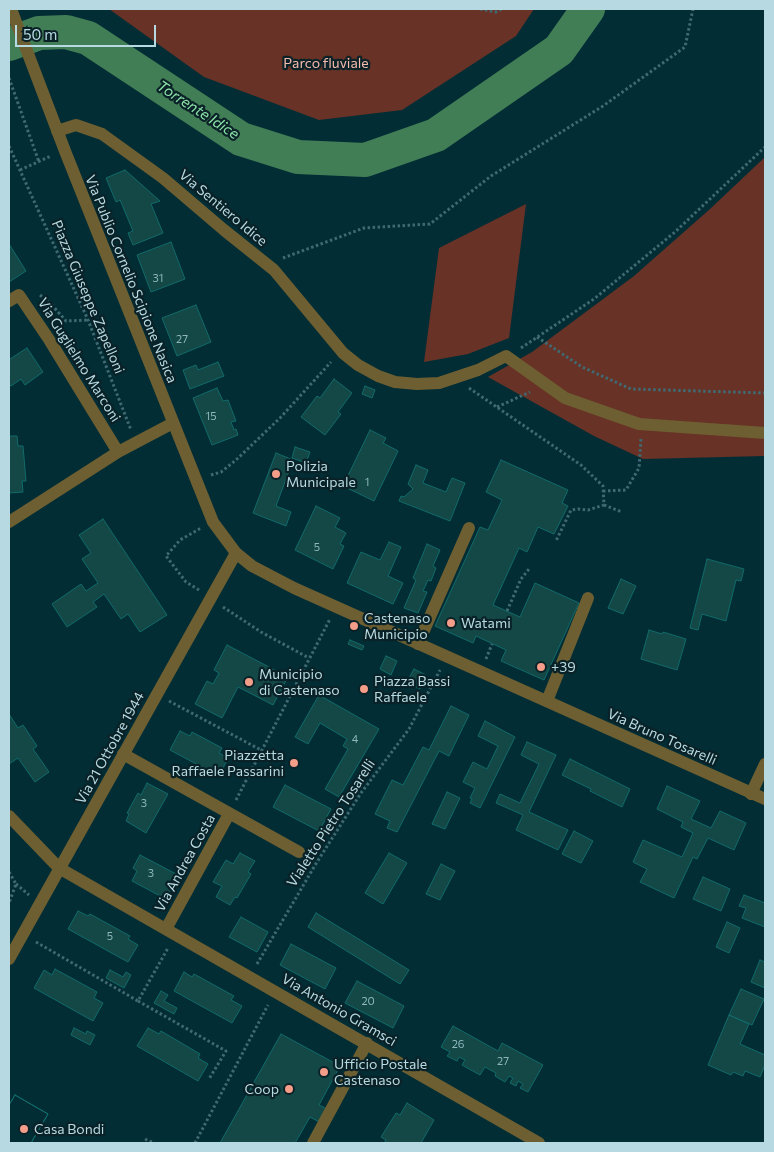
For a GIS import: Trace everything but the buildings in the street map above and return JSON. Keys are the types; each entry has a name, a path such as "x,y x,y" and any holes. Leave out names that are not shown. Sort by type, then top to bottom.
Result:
{"street":[{"name":"Via Publio Cornelio Scipione Nasica","path":"11,9 57,131 212,522 236,553"},
{"name":"Via Sentiero Idice","path":"57,131 76,125 102,134 163,178 274,270 342,352 358,365 378,376 395,382 439,383 478,370 506,356"},
{"name":"Via Guglielmo Marconi","path":"9,301 19,295 24,301 118,452"},
{"path":"506,356 565,398 639,424 765,433"},
{"path":"9,522 118,452 173,423"},
{"path":"418,644 469,528"},
{"name":"Via Bruno Tosarelli","path":"236,553 252,566 281,582 765,800"},
{"name":"Via 21 Ottobre 1944","path":"9,958 236,553"},
{"path":"547,701 588,598"},
{"name":"Via Andrea Costa","path":"124,754 229,814 171,932"},
{"path":"752,794 765,764"},
{"path":"229,814 299,852"},
{"path":"9,816 60,868"},
{"name":"Via Antonio Gramsci","path":"60,868 539,1143"},
{"path":"313,1143 366,1043"}],"path":[{"path":"480,9 496,12 502,9"},
{"path":"274,270 282,258 364,228 430,224 491,176 603,106 685,47 693,9"},
{"path":"9,78 39,162"},
{"name":"Piazza Giuseppe Zapelloni","path":"9,146 88,320 136,443"},
{"path":"506,356 594,299 675,232 765,147"},
{"path":"20,170 65,151"},
{"path":"24,301 38,294 66,321 88,320"},
{"path":"537,337 582,367 631,389 765,393"},
{"path":"196,481 222,472 236,460 286,412 342,352"},
{"path":"454,378 581,465 602,486 604,505"},
{"path":"497,407 546,384"},
{"path":"602,491 626,490 639,468 641,444 639,424"},
{"path":"556,541 572,510 588,510 604,505 622,512"},
{"path":"506,611 521,579 530,569"},
{"path":"229,814 336,607"},
{"name":"Vialetto Pietro Tosarelli","path":"249,977 317,862 361,793 409,729 447,656"},
{"path":"157,695 261,750"},
{"path":"9,872 16,884 9,903"},
{"path":"138,1001 171,932"},
{"path":"22,935 226,1051 209,1079"},
{"path":"195,1143 261,1021 275,991"},
{"path":"145,1139 154,1143"}],"green space":[{"name":"Parco fluviale","path":"109,9 534,9 516,36 402,110 319,120 204,77"},
{"path":"765,157 765,456 643,459 594,436 488,377 532,352 634,276 710,209"},
{"path":"526,204 509,338 468,354 424,362 439,248"}],"waterway":[{"name":"Torrente Idice","path":"9,44 39,33 66,32 88,38 241,139 298,157 365,160 436,135 559,50 588,9"}],"place":[{"name":"Polizia Municipale","path":"276,474"},
{"name":"Watami","path":"451,623"},
{"name":"Castenaso Municipio","path":"354,626"},
{"name":"+39","path":"541,667"},
{"name":"Municipio di Castenaso","path":"249,682"},
{"name":"Piazza Bassi Raffaele","path":"364,689"},
{"name":"Piazzetta Raffaele Passarini","path":"294,763"},
{"name":"Ufficio Postale Castenaso","path":"324,1072"},
{"name":"Coop","path":"289,1089"},
{"name":"Casa Bondi","path":"24,1129"}]}
